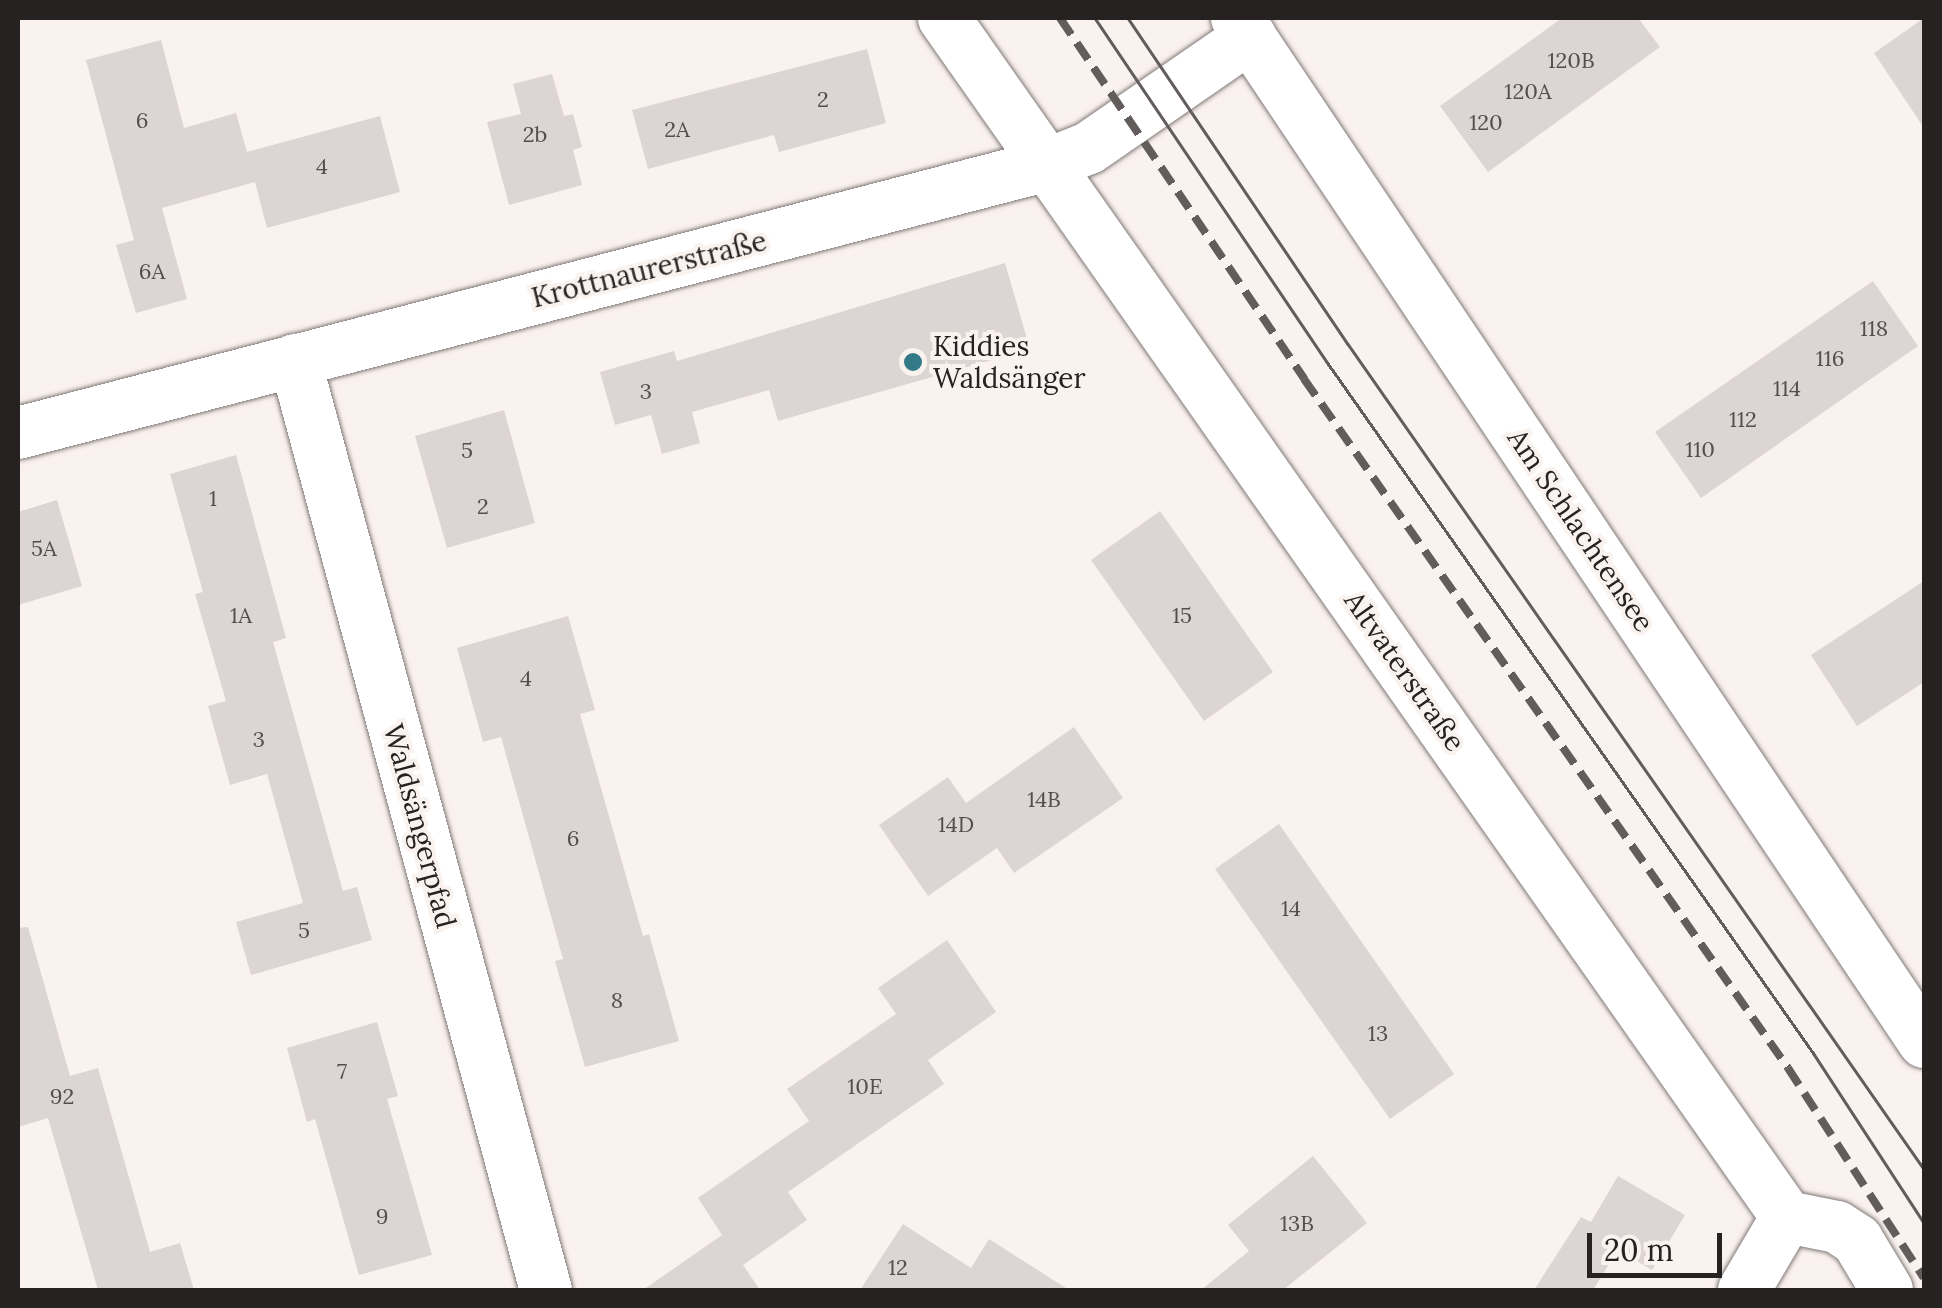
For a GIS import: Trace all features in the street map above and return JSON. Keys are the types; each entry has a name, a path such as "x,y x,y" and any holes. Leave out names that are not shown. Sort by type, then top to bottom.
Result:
{"street":[{"name":"Altvaterstraße","path":"944,18 1044,166 1787,1217"},
{"name":"Krottnaurerstraße","path":"18,433 1044,166 1089,148 1244,27"},
{"name":"Am Schlachtensee","path":"1244,27 1924,1042"},
{"name":"Waldsängerpfad","path":"295,360 546,1290"},
{"path":"1744,1290 1787,1217 1837,1227 1857,1240 1887,1290"}],"building":[{"path":"1562,18 1638,18 1660,47 1488,172 1440,106"},
{"path":"1924,18 1924,128 1874,53"},
{"path":"161,40 184,128 236,113 247,152 380,116 400,192 267,228 255,182 162,208 187,299 136,313 116,245 134,240 86,60"},
{"path":"867,49 886,123 779,152 774,135 648,169 632,110"},
{"path":"552,74 564,116 573,114 582,147 573,150 582,185 509,205 487,122 521,114 513,84"},
{"path":"1005,263 1030,349 778,421 769,390 692,412 700,443 662,454 651,415 615,425 600,372 674,351 677,361"},
{"path":"1873,281 1918,346 1701,498 1655,432"},
{"path":"504,410 535,523 447,548 415,436"},
{"path":"236,455 286,638 273,642 343,891 357,887 372,940 251,975 236,922 303,903 267,774 230,785 208,706 226,701 195,594 203,592 170,474"},
{"path":"57,500 82,586 18,605 18,512"},
{"path":"1160,511 1273,672 1204,721 1091,560"},
{"path":"1924,581 1924,682 1857,726 1811,655"},
{"path":"568,616 595,710 580,714 643,936 649,934 679,1041 585,1067 555,961 563,959 501,737 483,742 457,648"},
{"path":"1074,727 1123,798 1014,873 997,848 928,896 879,825 948,777 966,803"},
{"path":"1279,824 1454,1074 1390,1119 1215,869"},
{"path":"28,927 70,1076 98,1068 150,1252 180,1243 194,1290 98,1290 48,1118 18,1127 18,928"},
{"path":"947,940 996,1012 928,1060 944,1084 788,1192 807,1220 743,1265 760,1290 643,1290 722,1235 698,1198 809,1121 787,1089 896,1014 878,988"},
{"path":"377,1022 398,1096 387,1099 432,1255 359,1275 315,1119 307,1122 287,1048"},
{"path":"1313,1156 1367,1223 1283,1290 1201,1290 1249,1251 1228,1225"},
{"path":"1618,1176 1685,1215 1652,1270 1618,1250 1593,1290 1534,1290 1581,1217 1591,1222"},
{"path":"903,1224 971,1268 989,1239 1069,1290 860,1290"}],"tram line":[{"path":"1095,18 1327,362 1814,1054 1924,1223"},
{"path":"1128,18 1348,344 1924,1169"}],"railway":[{"path":"1060,18 1304,379 1788,1068 1924,1278"}],"place":[{"name":"Kiddies Waldsänger","path":"913,362"}]}
